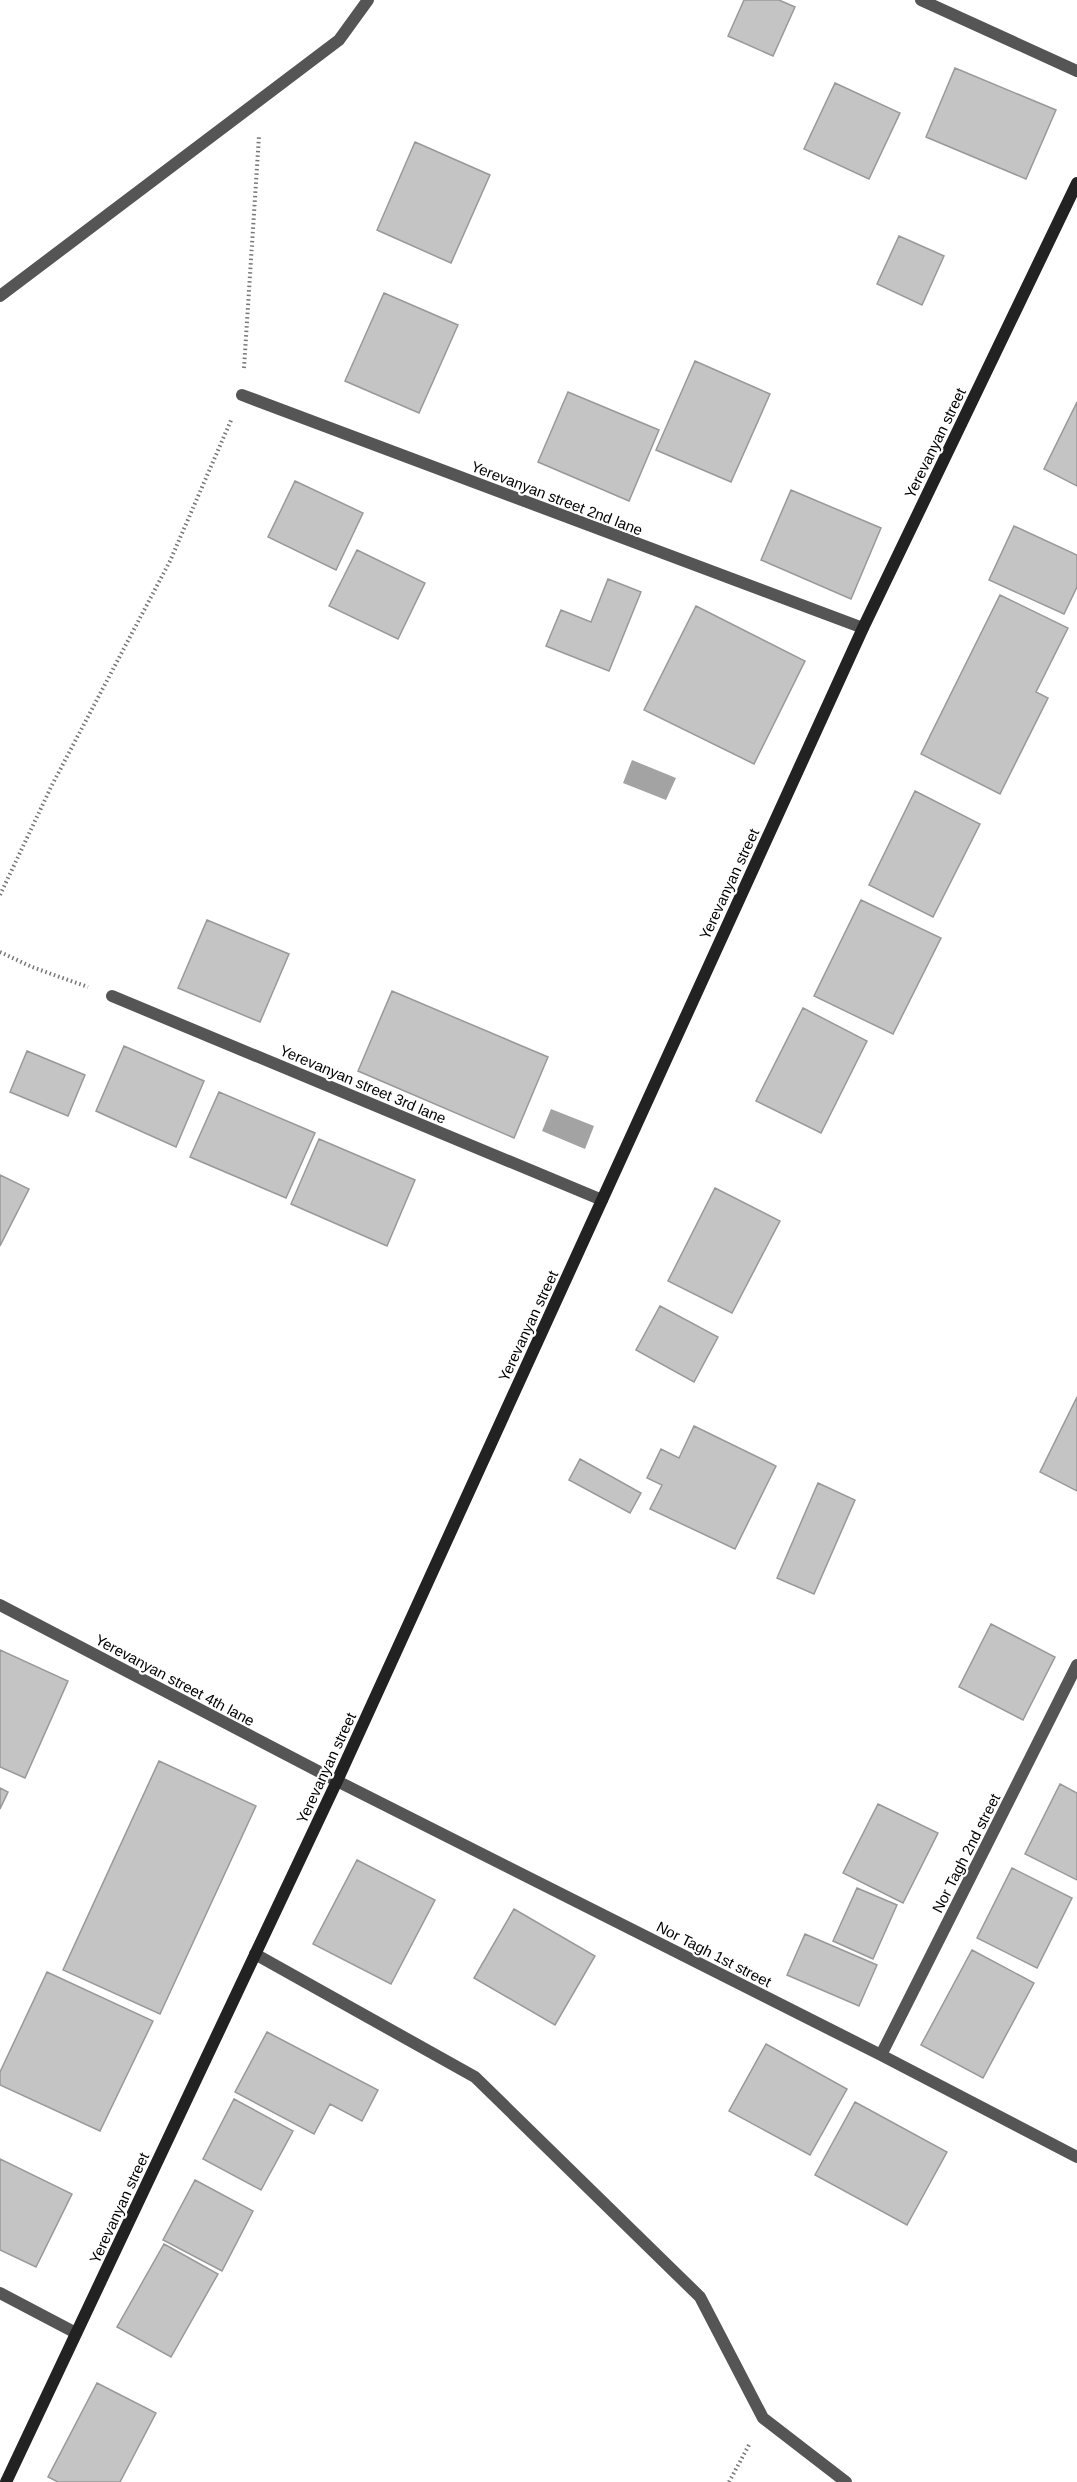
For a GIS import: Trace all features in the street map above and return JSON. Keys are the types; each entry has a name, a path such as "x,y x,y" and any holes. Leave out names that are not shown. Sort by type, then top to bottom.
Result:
{"main road":[{"name":"Yerevanyan street","path":"6,2482 337,1781 863,628 1077,183"}],"street":[{"path":"0,296 339,40 368,0"},
{"path":"921,0 1077,71"},
{"name":"Yerevanyan street 2nd lane","path":"242,395 863,628"},
{"name":"Yerevanyan street 3rd lane","path":"112,996 602,1200"},
{"name":"Yerevanyan street 4th lane","path":"0,1605 337,1781"},
{"name":"Nor Tagh 2nd street","path":"881,2055 1077,1665"},
{"name":"Nor Tagh 1st street","path":"337,1781 881,2055 1077,2157"},
{"path":"255,1954 475,2077 700,2298 763,2418 846,2482"},
{"path":"0,2293 76,2333"}],"path":[{"path":"0,895 52,785 170,561 242,395 261,99"},
{"path":"0,952 32,967 112,996"},
{"path":"729,2482 763,2418"}],"shaded area":[{"path":"632,760 676,778 666,800 623,783"},
{"path":"551,1109 594,1126 585,1149 542,1131"}],"building":[{"path":"744,0 779,0 795,7 773,56 728,36"},
{"path":"955,68 1056,110 1026,179 926,137"},
{"path":"835,83 900,113 869,179 804,149"},
{"path":"415,142 490,175 451,263 377,230"},
{"path":"899,236 944,256 922,305 877,284"},
{"path":"384,293 458,325 419,413 345,381"},
{"path":"695,361 770,394 731,482 656,450"},
{"path":"568,392 659,430 629,501 538,462"},
{"path":"1077,402 1077,486 1044,469"},
{"path":"295,481 363,513 336,570 268,537"},
{"path":"791,490 881,528 851,599 761,560"},
{"path":"1014,526 1077,555 1077,587 1064,614 989,580"},
{"path":"357,550 425,583 398,639 329,606"},
{"path":"608,579 641,592 609,671 546,646 561,610 591,622"},
{"path":"1000,595 1068,628 1036,692 1048,698 1000,794 921,754"},
{"path":"696,606 805,661 754,764 644,710"},
{"path":"915,791 980,824 933,917 869,885"},
{"path":"861,900 941,938 893,1034 814,996"},
{"path":"207,920 289,954 260,1022 178,988"},
{"path":"392,991 548,1057 514,1138 358,1071"},
{"path":"803,1008 867,1041 821,1133 756,1101"},
{"path":"124,1046 204,1081 176,1147 96,1111"},
{"path":"27,1051 85,1075 68,1116 10,1092"},
{"path":"219,1092 315,1133 286,1198 190,1157"},
{"path":"319,1139 415,1180 387,1246 291,1204"},
{"path":"0,1175 29,1189 0,1246"},
{"path":"715,1188 780,1221 732,1313 668,1281"},
{"path":"660,1306 718,1337 694,1382 636,1350"},
{"path":"1077,1397 1077,1491 1040,1472"},
{"path":"694,1426 776,1466 735,1549 650,1509 662,1485 647,1478 661,1449 679,1458"},
{"path":"580,1459 641,1493 630,1513 569,1480"},
{"path":"818,1483 855,1500 814,1594 777,1578"},
{"path":"991,1624 1055,1657 1023,1720 959,1687"},
{"path":"0,1650 68,1681 25,1778 0,1767"},
{"path":"159,1761 256,1806 160,2014 63,1970"},
{"path":"1060,1784 1077,1793 1077,1880 1025,1854"},
{"path":"0,1788 8,1792 0,1809"},
{"path":"878,1804 938,1833 903,1903 843,1873"},
{"path":"357,1860 435,1900 391,1984 313,1944"},
{"path":"1012,1868 1072,1898 1037,1968 977,1938"},
{"path":"857,1888 897,1905 873,1959 833,1941"},
{"path":"514,1909 595,1956 555,2025 474,1978"},
{"path":"805,1934 877,1965 859,2006 787,1975"},
{"path":"972,1950 1034,1983 983,2078 921,2045"},
{"path":"47,1972 153,2021 100,2131 0,2085 0,2072"},
{"path":"267,2032 378,2090 362,2121 330,2104 314,2134 235,2092"},
{"path":"766,2044 847,2089 810,2155 729,2111"},
{"path":"234,2099 293,2131 261,2190 203,2159"},
{"path":"855,2102 947,2152 907,2225 815,2175"},
{"path":"0,2159 72,2194 36,2267 0,2250"},
{"path":"195,2180 253,2211 222,2271 163,2240"},
{"path":"164,2244 218,2274 171,2357 117,2327"},
{"path":"97,2383 156,2413 120,2482 58,2482 48,2477"}]}
